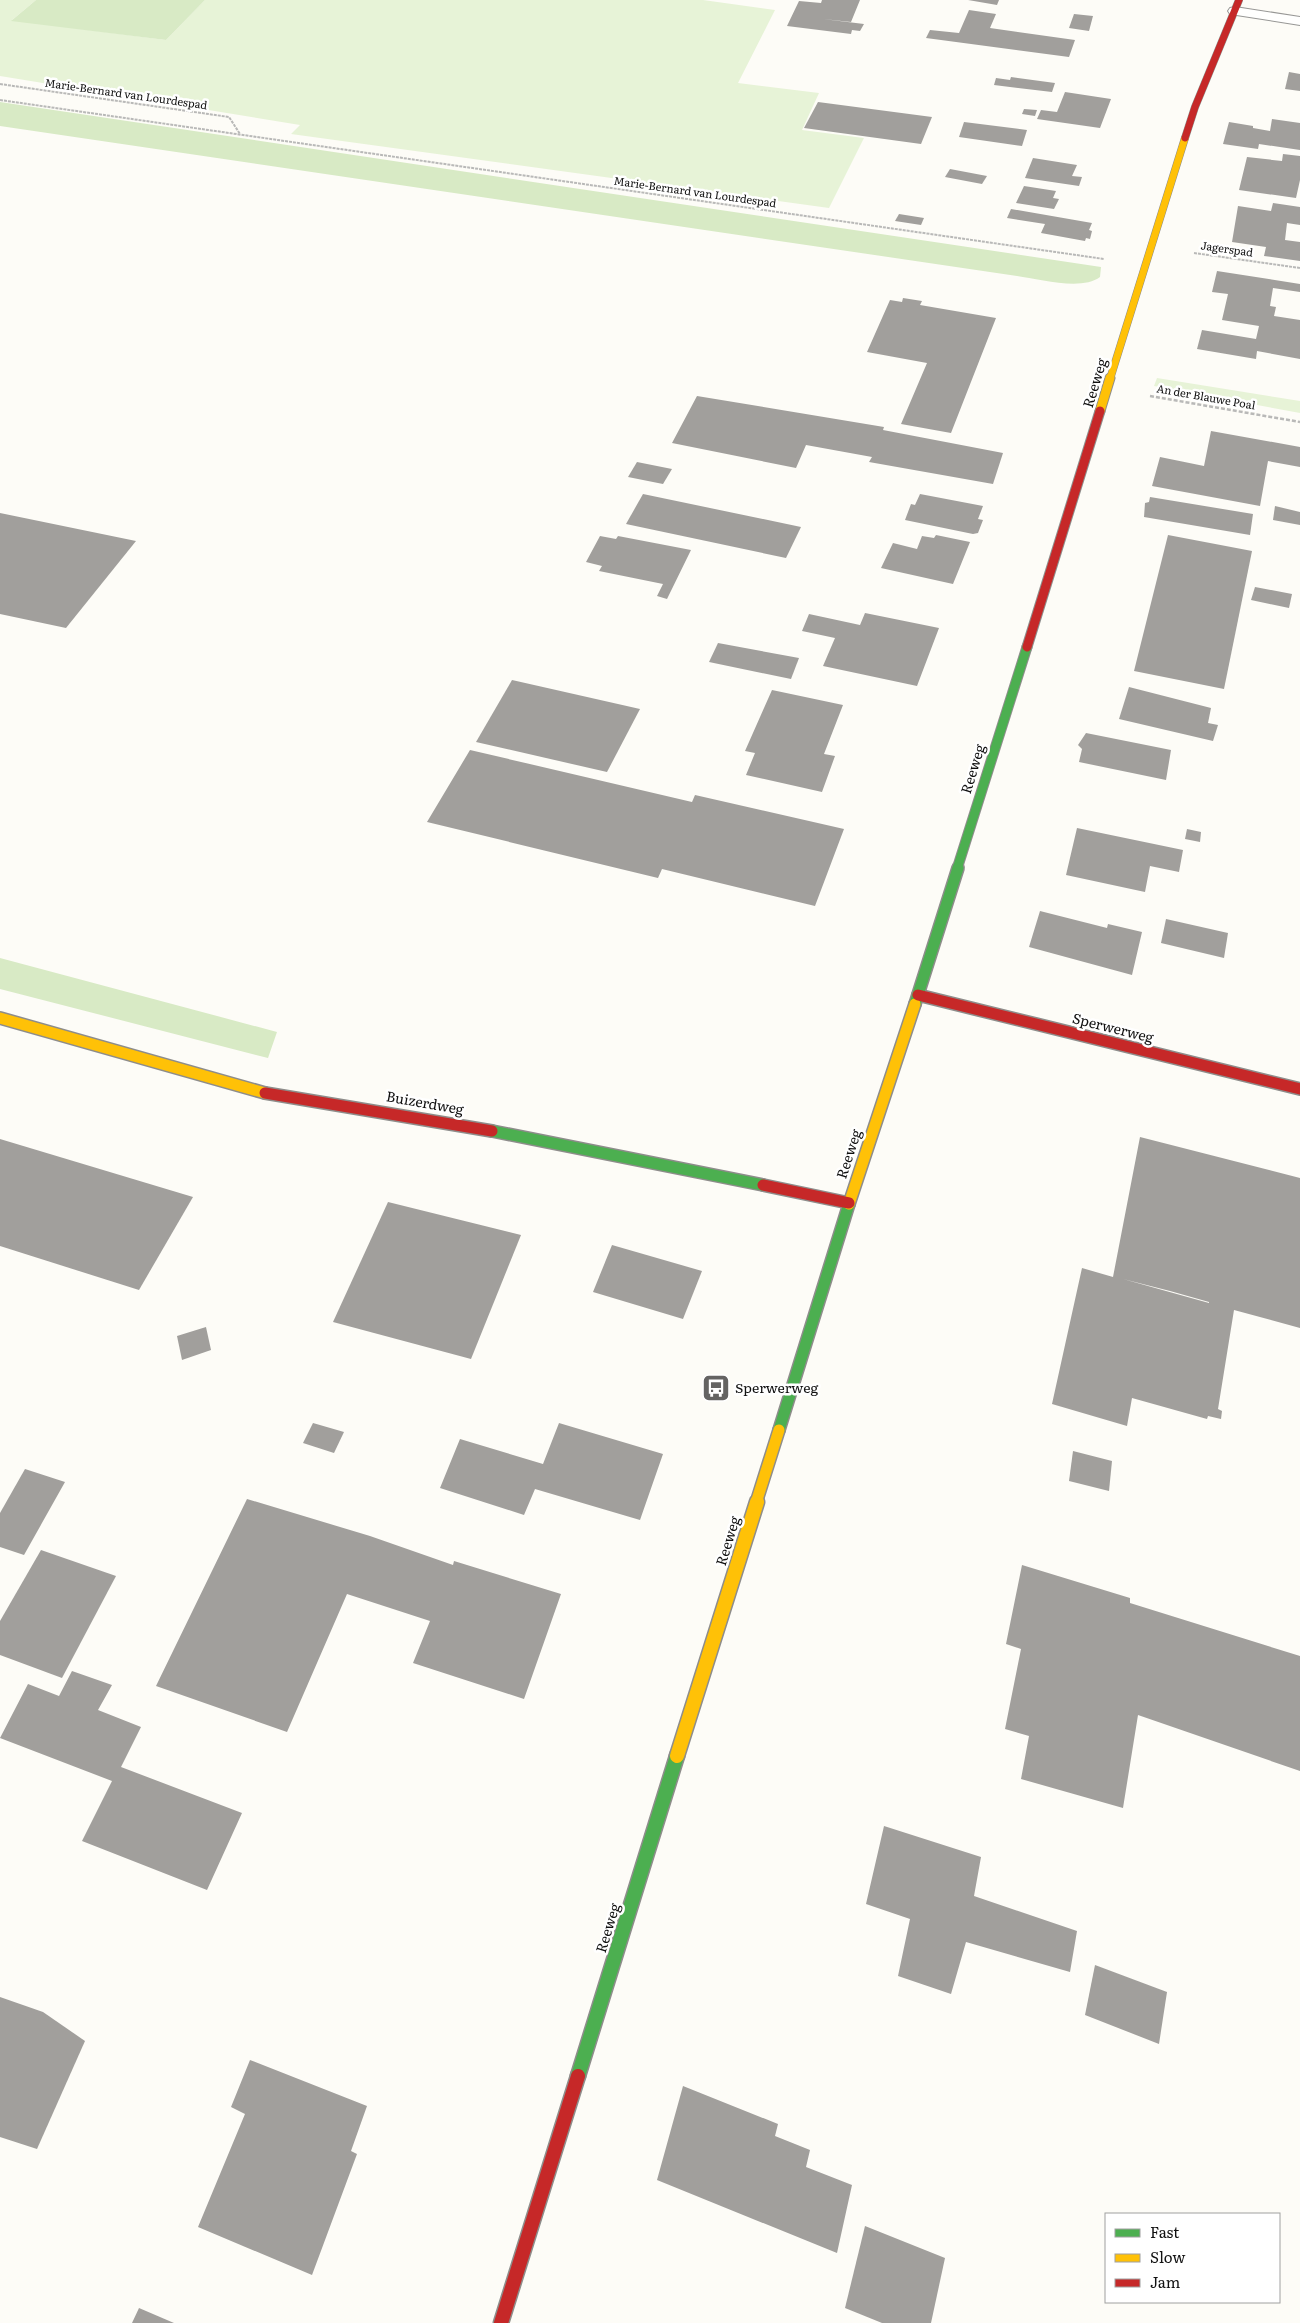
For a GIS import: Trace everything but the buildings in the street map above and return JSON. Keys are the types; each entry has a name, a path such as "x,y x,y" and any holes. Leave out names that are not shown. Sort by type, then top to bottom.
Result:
{"street":[{"path":"1237,6 1300,21"},
{"name":"Reeweg","path":"501,2323 849,1203 918,995 1109,388 1195,107 1237,6"},
{"name":"Sperwerweg","path":"918,995 1300,1090"},
{"name":"Buizerdweg","path":"0,1018 249,1090 430,1119 591,1149 849,1203"}],"path":[{"name":"Marie-Bernard van Lourdespad","path":"0,84 229,117 241,134"},
{"name":"Marie-Bernard van Lourdespad","path":"0,100 1147,265"},
{"name":"Jagerspad","path":"1151,247 1300,268"},
{"name":"An der Blauwe Poal","path":"1109,388 1300,422"}],"green space":[{"path":"0,0 36,0 12,20 166,40 205,0 703,0 775,10 738,83 819,93 802,130 864,138 829,208 291,134 300,125 0,76"},
{"path":"36,0 205,0 166,40 11,21"},
{"path":"0,102 1101,267 1100,277 1083,283 1060,283 0,126"},
{"path":"1157,378 1300,401 1300,413 1154,386"},
{"path":"0,958 277,1032 268,1058 0,989"}],"traffic: fast":[{"path":"915,1004 1027,647"},
{"path":"492,1131 763,1185"},
{"path":"779,1430 849,1204"},
{"path":"578,2076 677,1756"}],"traffic: slow":[{"path":"1100,411 1185,138"},
{"path":"849,1204 915,1004"},
{"path":"0,1018 265,1093"},
{"path":"677,1756 779,1430"}],"traffic: jam":[{"path":"1185,138 1195,107 1239,0"},
{"path":"1027,647 1100,411"},
{"path":"918,995 1300,1089"},
{"path":"265,1093 492,1131"},
{"path":"763,1185 849,1203"},
{"path":"501,2323 578,2076"}],"place":[{"name":"Sperwerweg","path":"716,1388"}]}
